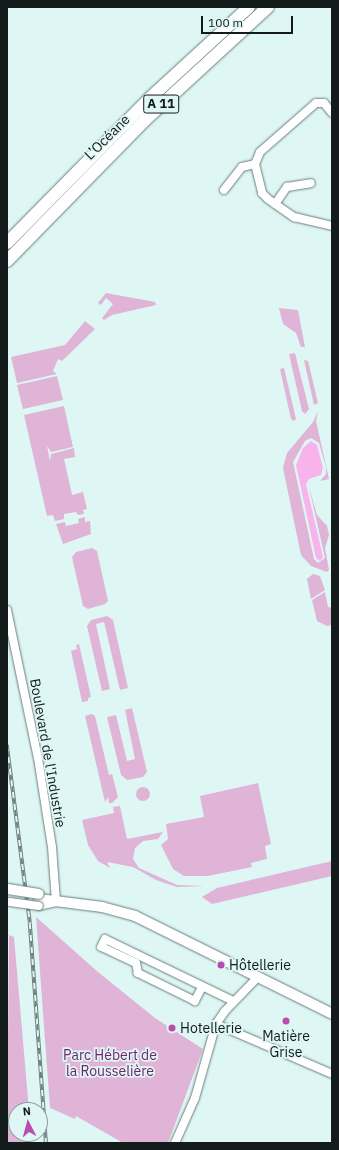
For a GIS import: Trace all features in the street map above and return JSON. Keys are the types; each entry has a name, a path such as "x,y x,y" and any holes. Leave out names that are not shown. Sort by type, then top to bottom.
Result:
{"highway":[{"name":"L’Océane","path":"7,243 150,98 249,7"},
{"name":"L’Océane","path":"7,261 59,206 162,103 268,7"}],"main road":[{"path":"8,895 39,900 56,899 135,916 332,1014"}],"street":[{"path":"332,112 324,103 316,103 260,152 255,164 262,193 275,204 299,219 332,226"},
{"path":"224,190 242,167 255,164"},
{"path":"275,204 287,187 311,183"},
{"name":"Boulevard de l'Industrie","path":"7,610 47,809 56,899"},
{"path":"202,986 195,1001 138,973 136,963 101,946 105,939 233,1001"},
{"path":"176,1143 196,1098 216,1024 233,1001 258,977"},
{"path":"216,1024 332,1074"}],"green space":[{"path":"106,293 155,302 156,305 112,315 104,320 102,318 113,304 106,298 101,305 98,303"},
{"path":"279,308 298,310 305,347 301,347 296,333 283,324"},
{"path":"85,321 95,329 62,361 58,359 53,371 57,374 17,383 11,357 65,345"},
{"path":"295,353 309,409 305,414 302,411 289,354"},
{"path":"304,360 308,361 318,403 314,405"},
{"path":"284,368 296,419 294,421 291,419 280,369"},
{"path":"57,376 63,400 23,409 17,385"},
{"path":"64,406 73,447 51,452 47,446 50,461 51,454 74,448 75,457 64,459 72,495 83,492 87,509 83,510 84,514 78,515 76,512 64,514 64,519 55,521 53,515 47,516 24,415"},
{"path":"318,411 316,421 329,479 320,481 326,474 326,467 319,443 311,438 305,441 293,462 314,559 318,563 325,558 309,487 317,515 327,526 329,535 325,548 329,570 327,572 311,566 301,555 283,468 287,453 313,422"},
{"path":"85,517 85,522 90,521 91,534 63,544 56,524 65,522 66,526 79,523 78,519"},
{"path":"92,548 97,551 108,601 105,604 88,609 83,606 72,557 76,552"},
{"path":"313,574 320,576 325,590 311,599 307,579"},
{"path":"325,592 328,607 332,608 332,625 327,626 317,621 312,600"},
{"path":"107,616 113,620 128,688 120,690 104,622 96,624 110,689 102,691 87,626 91,620"},
{"path":"79,644 91,697 88,698 88,701 82,702 71,651 77,649 76,645"},
{"path":"132,708 147,772 143,777 127,780 121,775 107,717 116,715 127,761 135,759 125,710"},
{"path":"92,714 95,716 109,775 112,774 118,797 112,803 109,803 108,797 105,802 85,716"},
{"path":"258,783 271,844 265,846 267,859 251,863 252,867 208,876 184,876 173,869 161,845 168,839 166,824 204,817 200,796"},
{"path":"143,787 148,789 150,794 148,799 143,801 138,799 136,794 138,789"},
{"path":"120,806 127,839 163,832 158,839 143,841 135,848 133,859 139,868 177,885 205,886 177,887 156,880 133,867 107,862 110,868 98,861 88,845 82,820 114,813 113,807"},
{"path":"332,861 332,876 212,904 202,897 217,888"},
{"name":"Parc Hébert de la Rousselière","path":"36,917 98,972 155,1018 203,1049 168,1143 123,1143 76,1116 75,1119 50,1108"},
{"name":"Parc Hébert de la Rousselière","path":"9,935 14,937 28,1102 8,1102 8,1142 30,1143 7,1143"}],"shaded area":[{"path":"311,441 317,445 323,468 321,475 309,479 306,484 323,557 320,561 316,558 296,465 303,448"}],"railway":[{"path":"7,745 30,923 46,1143"}],"place":[{"name":"Hôtellerie","path":"221,965"},
{"name":"Matière Grise","path":"286,1021"},
{"name":"Hotellerie","path":"172,1028"}]}
